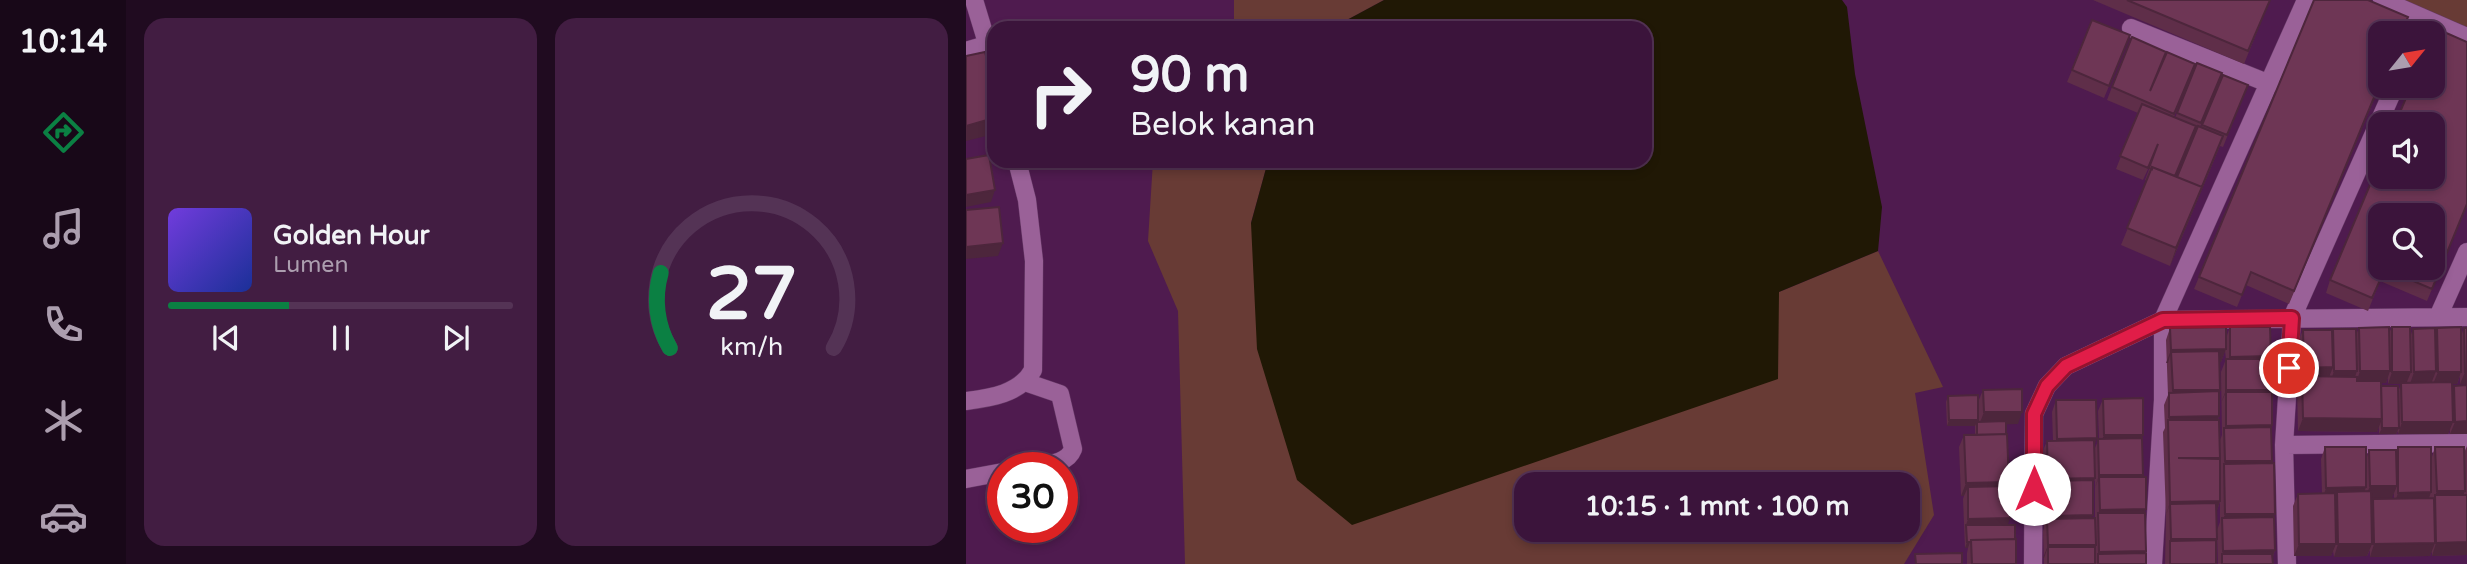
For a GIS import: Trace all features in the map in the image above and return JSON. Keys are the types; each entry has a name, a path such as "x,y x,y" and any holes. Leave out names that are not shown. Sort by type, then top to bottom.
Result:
{"street":[{"path":"974,0 987,38"},
{"path":"2153,564 2163,400 2163,320 2306,0"},
{"path":"2382,0 2414,21"},
{"path":"2131,28 2270,84"},
{"path":"2445,32 2467,37"},
{"path":"966,51 987,45"},
{"path":"2287,564 2284,444 2292,318 2390,98"},
{"path":"966,401 1014,389 1025,382 1033,370 1034,261 1027,200 1019,168"},
{"path":"2438,317 2467,252"},
{"path":"2033,564 2034,414 2047,386 2066,366 2163,320 2467,317"},
{"path":"1025,382 1060,394 1072,452"},
{"path":"2284,444 2467,443"},
{"path":"966,479 987,475"}],"shaded area":[{"path":"1234,0 1384,0 1345,21 1234,21"},
{"path":"1384,0 1842,0 1847,7 1855,74 1882,207 1878,251 1779,292 1778,379 1352,525 1297,480 1257,349 1251,223 1266,168 1652,168 1652,21 1345,21"},
{"path":"2383,0 2467,0 2467,37 2445,27 2445,21 2431,21"},
{"path":"1153,168 1266,168 1251,223 1779,292 1878,251 1943,387 1915,393 1934,515 1920,538 1920,472 1514,472 1514,542 1917,542 1904,564 1185,564 1178,311 1148,241"}],"building":[{"path":"2127,0 2270,0 2248,51"},
{"path":"2314,0 2368,0 2408,17 2406,21 2368,21 2368,98 2374,98 2294,291 2251,272 2242,295 2199,277"},
{"path":"2092,20 2130,35 2109,86 2072,70"},
{"path":"2445,32 2467,42 2467,204 2445,257 2445,203 2368,203 2368,280 2380,280 2372,298 2330,280 2368,189 2445,189 2445,112 2400,112 2406,98 2445,98"},
{"path":"2132,37 2166,52 2150,91 2167,52 2195,64 2174,114 2112,87"},
{"path":"985,52 987,120 966,126 966,56"},
{"path":"2197,63 2222,73 2201,123 2177,113"},
{"path":"2223,75 2248,85 2227,135 2202,125"},
{"path":"2142,104 2196,126 2175,176 2149,168 2158,144 2148,168 2120,156"},
{"path":"2198,126 2223,136 2202,187 2177,177"},
{"path":"987,155 987,168 991,168 995,190 966,195 966,159"},
{"path":"2152,167 2202,187 2176,248 2127,228"},
{"path":"999,207 1003,243 966,247 966,210"},
{"path":"2411,280 2436,280 2432,289"},
{"path":"2226,327 2226,349 2171,350 2170,328"},
{"path":"2230,327 2270,327 2271,356 2230,357"},
{"path":"2389,327 2390,371 2360,371 2359,328"},
{"path":"2392,327 2410,327 2411,372 2392,372"},
{"path":"2461,327 2461,372 2438,372 2437,328"},
{"path":"2435,328 2436,371 2414,372 2413,329"},
{"path":"2464,328 2467,328 2467,372 2465,372"},
{"path":"2333,329 2356,329 2357,371 2334,371"},
{"path":"2303,330 2332,330 2333,367 2304,368"},
{"path":"2219,351 2220,390 2173,390 2171,352"},
{"path":"2226,359 2270,359 2271,390 2226,390"},
{"path":"2302,376 2357,377 2357,381 2381,381 2382,419 2303,418"},
{"path":"2452,382 2453,422 2402,422 2401,383"},
{"path":"2467,385 2467,421 2455,422 2454,386"},
{"path":"2381,386 2398,386 2399,428 2382,428"},
{"path":"2022,389 2022,412 1984,412 1983,390"},
{"path":"2219,391 2219,416 2169,417 2169,393"},
{"path":"2226,392 2272,392 2272,425 2226,426"},
{"path":"1978,395 1978,420 1949,420 1948,396"},
{"path":"2143,398 2143,435 2104,435 2103,399"},
{"path":"2056,400 2096,400 2097,438 2057,439"},
{"path":"2168,420 2219,420 2220,458 2178,458 2220,459 2220,501 2170,502"},
{"path":"2006,421 2006,434 1977,435 1977,422"},
{"path":"2271,427 2272,461 2225,461 2224,428"},
{"path":"2007,434 2009,482 1966,483 1964,435"},
{"path":"2142,438 2143,475 2099,475 2098,439"},
{"path":"2094,440 2095,478 2048,479 2047,441"},
{"path":"2325,447 2366,447 2366,487 2326,488"},
{"path":"2398,447 2431,447 2431,492 2398,493"},
{"path":"2435,447 2464,447 2465,491 2437,491"},
{"path":"2369,450 2396,450 2397,486 2370,486"},
{"path":"2274,463 2275,514 2225,514 2224,464"},
{"path":"2099,477 2146,477 2146,509 2100,510"},
{"path":"2093,480 2093,515 2048,516 2048,481"},
{"path":"2010,486 2010,518 1968,519 1968,487"},
{"path":"2371,491 2372,544 2338,544 2337,492"},
{"path":"2335,493 2336,544 2299,544 2298,494"},
{"path":"2435,495 2467,495 2467,542 2436,543"},
{"path":"2434,498 2435,543 2374,544 2373,499"},
{"path":"2216,503 2217,539 2171,539 2170,504"},
{"path":"2098,513 2145,513 2146,551 2099,552"},
{"path":"2274,517 2275,550 2223,551 2222,518"},
{"path":"2095,518 2096,545 2048,545 2047,519"},
{"path":"1966,525 2015,525 2015,539 1967,542"},
{"path":"2016,539 2016,564 1972,564 1971,540"},
{"path":"2216,540 2216,564 2170,564 2170,541"},
{"path":"2048,547 2095,547 2095,564 2048,564"},
{"path":"1962,553 1962,564 1916,564 1915,554"},
{"path":"2146,553 2146,564 2098,564 2098,554"},
{"path":"2222,554 2272,554 2273,564 2222,564"}],"route":[{"path":"2034,489 2034,414 2047,386 2066,366 2163,320 2292,318 2289,368"}]}
